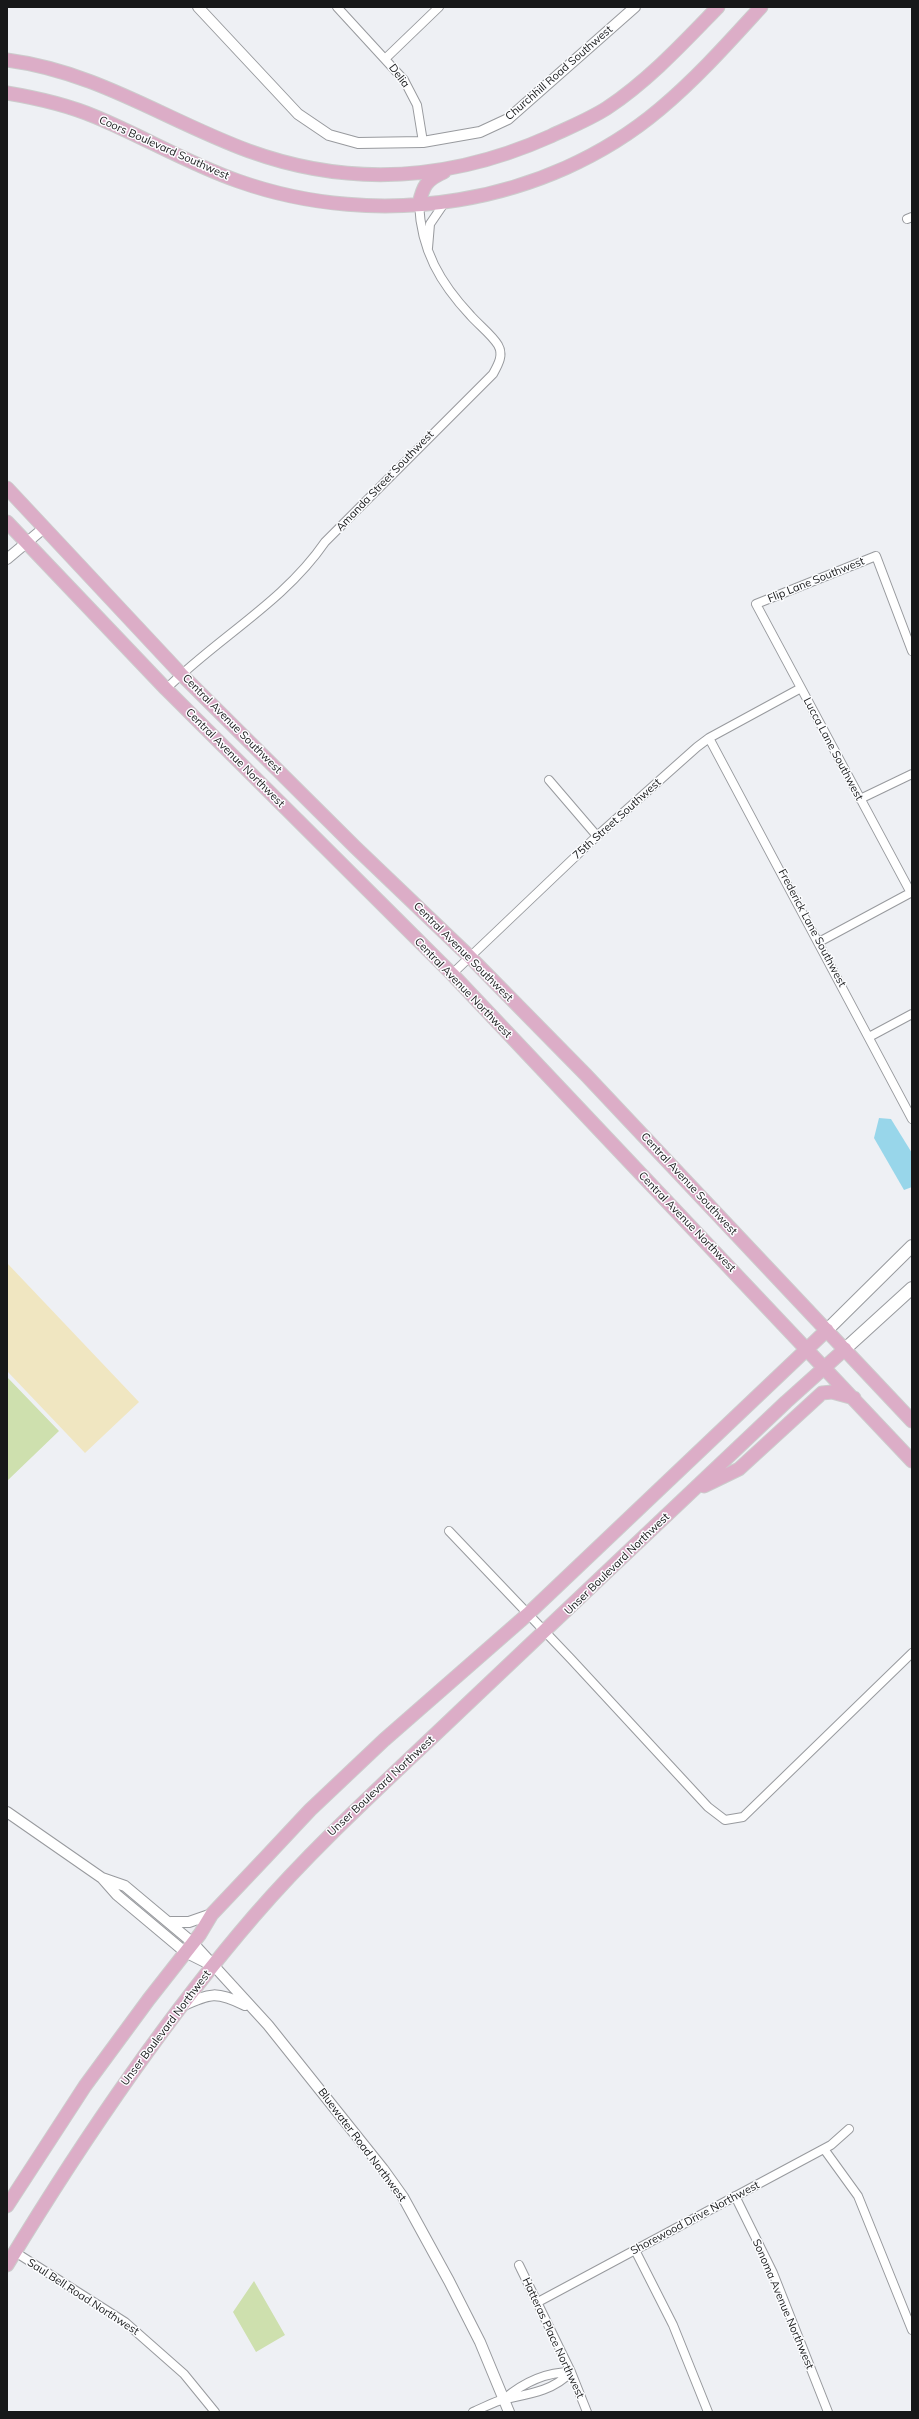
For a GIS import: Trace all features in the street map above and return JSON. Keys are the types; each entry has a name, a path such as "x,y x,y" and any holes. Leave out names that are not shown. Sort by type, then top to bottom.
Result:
{"main road":[{"path":"7,60 52,68 87,79 121,92 205,133 276,160 331,171 384,175 453,169 515,152 575,125 607,108 658,68 718,7"},
{"name":"Coors Boulevard Southwest","path":"7,93 37,99 95,117 208,170 274,192 316,200 361,205 445,202 498,191 533,181 560,170 611,144 659,110 684,88 761,7"},
{"path":"419,204 422,188 429,181 453,169"},
{"name":"Central Avenue Southwest","path":"7,488 181,674 355,847 470,957 586,1075 912,1421"},
{"name":"Central Avenue Northwest","path":"7,522 166,689 452,974 825,1367 912,1461"},
{"path":"90,609 107,595"},
{"path":"7,2206 85,2086 189,1948 212,1914 310,1810 384,1740 528,1614 827,1330 912,1246"},
{"path":"845,1350 912,1288"},
{"name":"Unser Boulevard Northwest","path":"7,2265 110,2104 212,1966 255,1915 326,1838 692,1492 845,1350"},
{"path":"692,1492 739,1469 822,1393 832,1392 854,1398"}],"street":[{"name":"Churchhill Road Southwest","path":"198,7 298,114 329,135 358,143 423,142 480,132 508,119 635,7"},
{"path":"337,7 386,58"},
{"name":"Delia","path":"423,142 412,94 386,58 439,7"},
{"name":"Amanda Street Southwest","path":"428,249 430,224 445,202"},
{"name":"Amanda Street Southwest","path":"166,689 181,674 219,642 235,632 314,559 326,542 493,374 500,361 498,345 455,299 444,283 420,228 419,204"},
{"path":"7,558 44,528"},
{"name":"Flip Lane Southwest","path":"756,604 876,556 912,651"},
{"name":"Lucca Lane Southwest","path":"756,604 911,893"},
{"name":"75th Street Southwest","path":"452,974 597,836 709,738 801,688"},
{"name":"Frederick Lane Southwest","path":"709,738 820,942 912,1119"},
{"path":"860,799 912,774"},
{"path":"549,780 597,836"},
{"path":"820,942 911,893"},
{"path":"869,1037 912,1014"},
{"path":"449,1531 708,1807 725,1820 734,1820 743,1817 912,1653"},
{"name":"Bluewater Road Northwest","path":"7,1812 102,1878 118,1895 212,1966 252,2008 308,2073 403,2197 449,2281 509,2412"},
{"name":"Bluewater Road Northwest","path":"102,1878 125,1886 171,1922 189,1948"},
{"path":"171,1922 189,1922 212,1914"},
{"path":"182,2006 210,1996 225,1995 252,2008"},
{"name":"Shorewood Drive Northwest","path":"538,2302 824,2149 849,2129"},
{"path":"824,2149 858,2196 912,2330"},
{"name":"Sonoma Avenue Northwest","path":"735,2196 772,2274 828,2412"},
{"path":"636,2250 673,2325 708,2412"},
{"name":"Saul Bell Road Northwest","path":"15,2252 125,2322 184,2374 215,2412"},
{"name":"Hatteras Place Northwest","path":"519,2265 571,2372 587,2412"},
{"path":"504,2399 518,2387 556,2372 571,2372"},
{"path":"473,2412 504,2399 523,2397 561,2383 571,2372"}],"green space":[{"path":"7,1377 59,1431 7,1481"},
{"path":"254,2281 285,2335 256,2352 233,2312"}],"sand":[{"path":"7,1263 139,1402 85,1453 7,1371"}],"water":[{"path":"879,1118 891,1119 912,1153 912,1187 904,1190 874,1138"}]}
